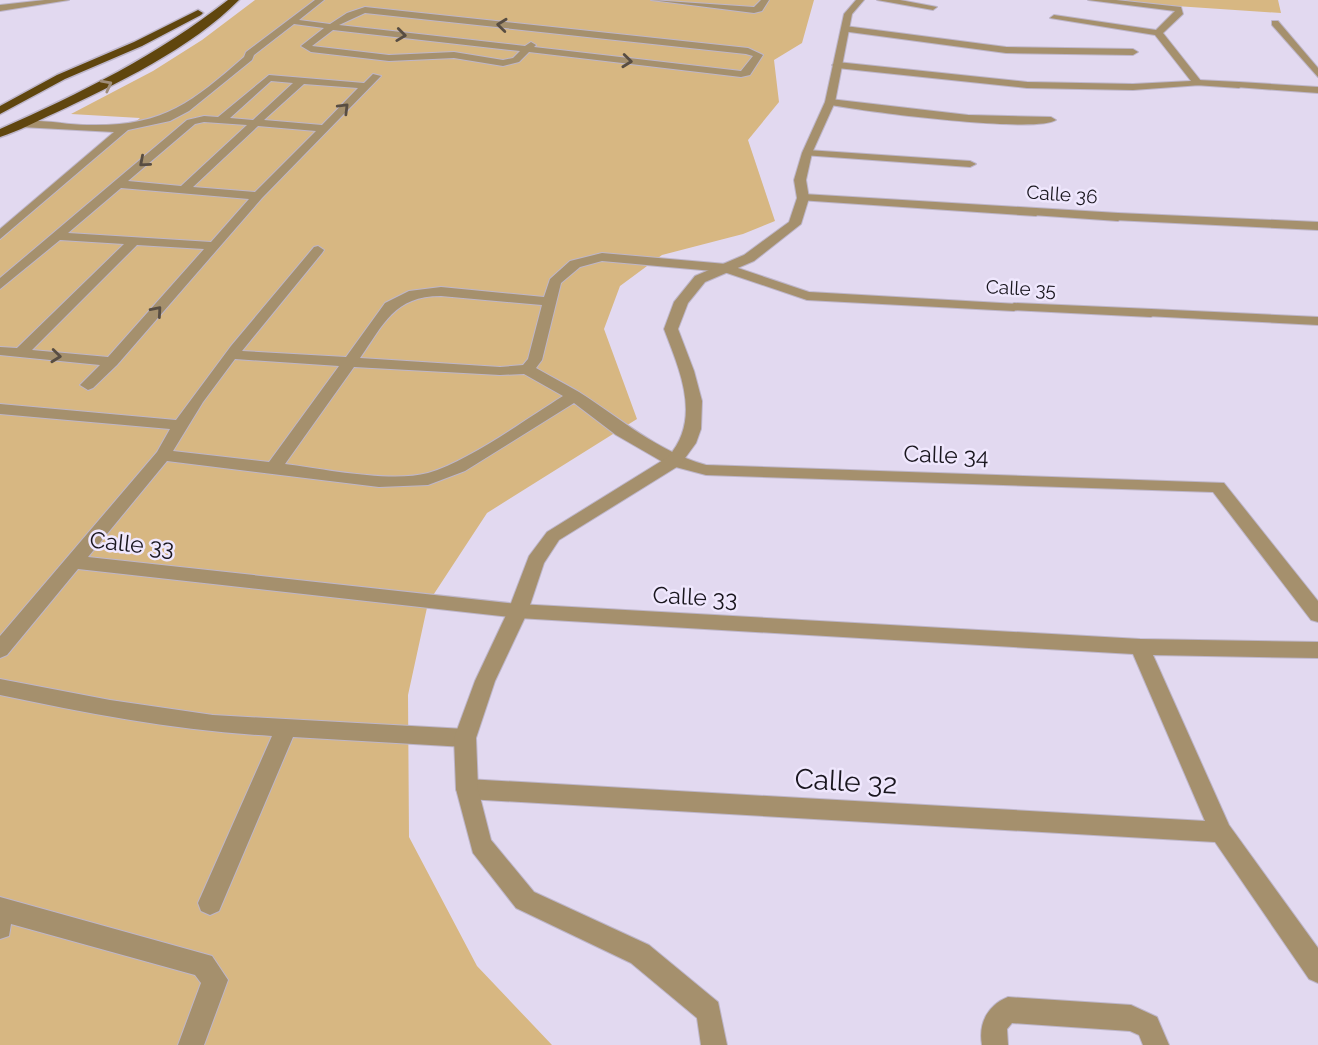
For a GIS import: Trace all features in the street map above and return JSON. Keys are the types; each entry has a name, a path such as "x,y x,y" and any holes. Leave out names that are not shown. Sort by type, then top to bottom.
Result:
{"highway":[{"path":"0,109 61,77 185,22 216,0"},
{"path":"0,133 78,100 162,51 233,0"},
{"path":"33,92 69,88 80,92 78,100"}],"street":[{"path":"0,8 65,0"},
{"path":"21,124 109,129 158,122 187,108 203,89 249,58 249,54 320,0"},
{"path":"655,0 754,10 759,9 765,0"},
{"path":"714,1045 709,1011 640,954 526,900 481,845 467,789 465,738 485,681 518,611 535,561 553,536 674,461 689,443 695,412 691,385 671,329 681,302 700,279 749,258 795,225 803,198 800,180 807,153 830,102 848,14 860,0"},
{"path":"881,0 933,8"},
{"path":"1092,0 1178,9 1180,12 1158,33"},
{"path":"287,23 333,27 526,50 741,74 747,74 758,55 748,51 365,10 355,12 333,27 306,46 314,50 389,58 454,55 503,62 516,60 526,50 548,30"},
{"path":"1054,18 1158,33 1198,83"},
{"path":"1275,23 1318,74"},
{"path":"845,29 1006,50 1133,52"},
{"path":"837,65 1027,85 1133,87 1198,83 1318,90"},
{"path":"89,385 258,196 371,81 269,78 245,91 221,120"},
{"path":"185,188 302,80"},
{"path":"203,89 245,91"},
{"path":"203,89 245,91"},
{"path":"830,102 951,119 1001,122 1051,120"},
{"path":"0,285 191,122 204,119 324,128"},
{"path":"0,235 127,127"},
{"path":"807,153 970,164"},
{"path":"120,184 258,196"},
{"name":"Calle 36","path":"803,198 1318,226"},
{"path":"57,236 132,243 213,246"},
{"path":"21,353 132,243"},
{"path":"0,650 163,455 179,425 318,250"},
{"name":"Calle 35","path":"527,369 535,360 555,282 575,264 602,257 726,268 807,296 1318,321"},
{"path":"274,467 390,306 398,299 452,291 495,298 550,301"},
{"path":"0,351 112,362"},
{"path":"233,355 500,371 527,369"},
{"name":"Calle 34","path":"527,369 574,396 622,431 674,461 706,470 1219,487 1318,615"},
{"path":"163,455 379,481 428,479 459,467 574,396"},
{"path":"0,409 179,425"},
{"name":"Calle 33","path":"72,562 518,611 1140,647 1318,649"},
{"path":"1140,647 1221,832 1318,970"},
{"path":"0,687 110,709 200,722 465,738"},
{"path":"210,903 286,728"},
{"name":"Calle 32","path":"467,789 1221,832"},
{"path":"0,909 203,965 215,980 191,1045"},
{"path":"995,1045 992,1030 996,1018 1008,1010 1131,1018 1148,1026 1156,1045"}],"shaded area":[{"path":"255,0 814,0 802,43 774,60 779,102 748,140 775,221 743,234 662,255 620,286 604,329 637,419 487,513 428,603 408,695 409,837 477,966 552,1045 0,1045 0,240 140,118 71,114 153,71 202,40"},
{"path":"1087,0 1278,0 1281,13"}]}
